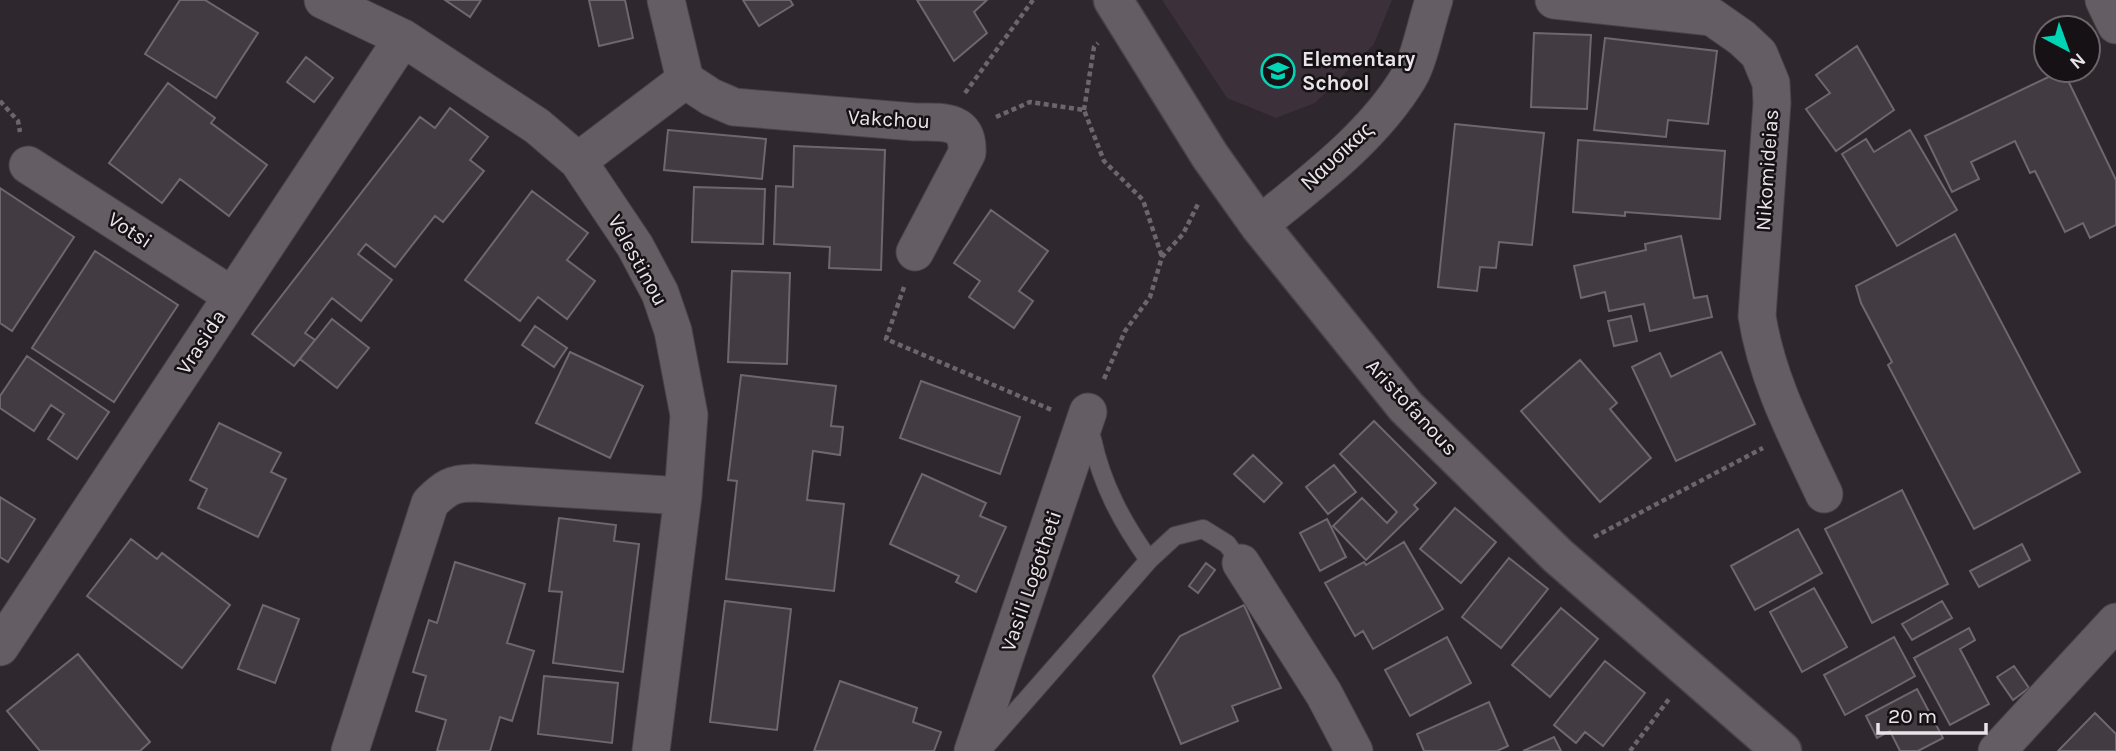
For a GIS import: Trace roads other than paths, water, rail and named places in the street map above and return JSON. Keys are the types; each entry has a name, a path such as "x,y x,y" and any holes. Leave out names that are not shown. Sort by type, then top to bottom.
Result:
{"street":[{"name":"Velestinou","path":"323,0 403,38 537,126 578,161 635,246 660,293 673,331 689,415 683,496 651,751"},
{"path":"578,161 685,80 666,0"},
{"name":"Ναυσικας","path":"1259,225 1323,172 1374,123 1410,76 1434,0"},
{"name":"Nikomideias","path":"1554,0 1712,17 1759,54 1771,83 1772,103 1757,316 1773,384 1824,494"},
{"path":"2104,0 2116,25"},
{"name":"Aristofanous","path":"1118,8 1226,179 1259,225 1406,407 1558,556 1782,751"},
{"name":"Vrasida","path":"0,647 403,38"},
{"name":"Vakchou","path":"685,80 711,97 734,107 955,125 963,132 968,143 967,153 915,252"},
{"name":"Votsi","path":"28,165 232,295"},
{"name":"Vasili Logotheti","path":"973,751 1085,424"},
{"path":"350,751 430,503 441,492 456,483 474,483 683,496"},
{"path":"1241,563 1324,694 1354,751"},
{"path":"1997,751 2116,622"}],"lane":[{"path":"1085,424 1092,439 1099,470 1128,531 1149,560"},
{"path":"982,751 1149,560 1175,537 1203,528 1227,544 1241,563"}],"place":[{"name":"Elementary School","path":"1278,71"}]}
